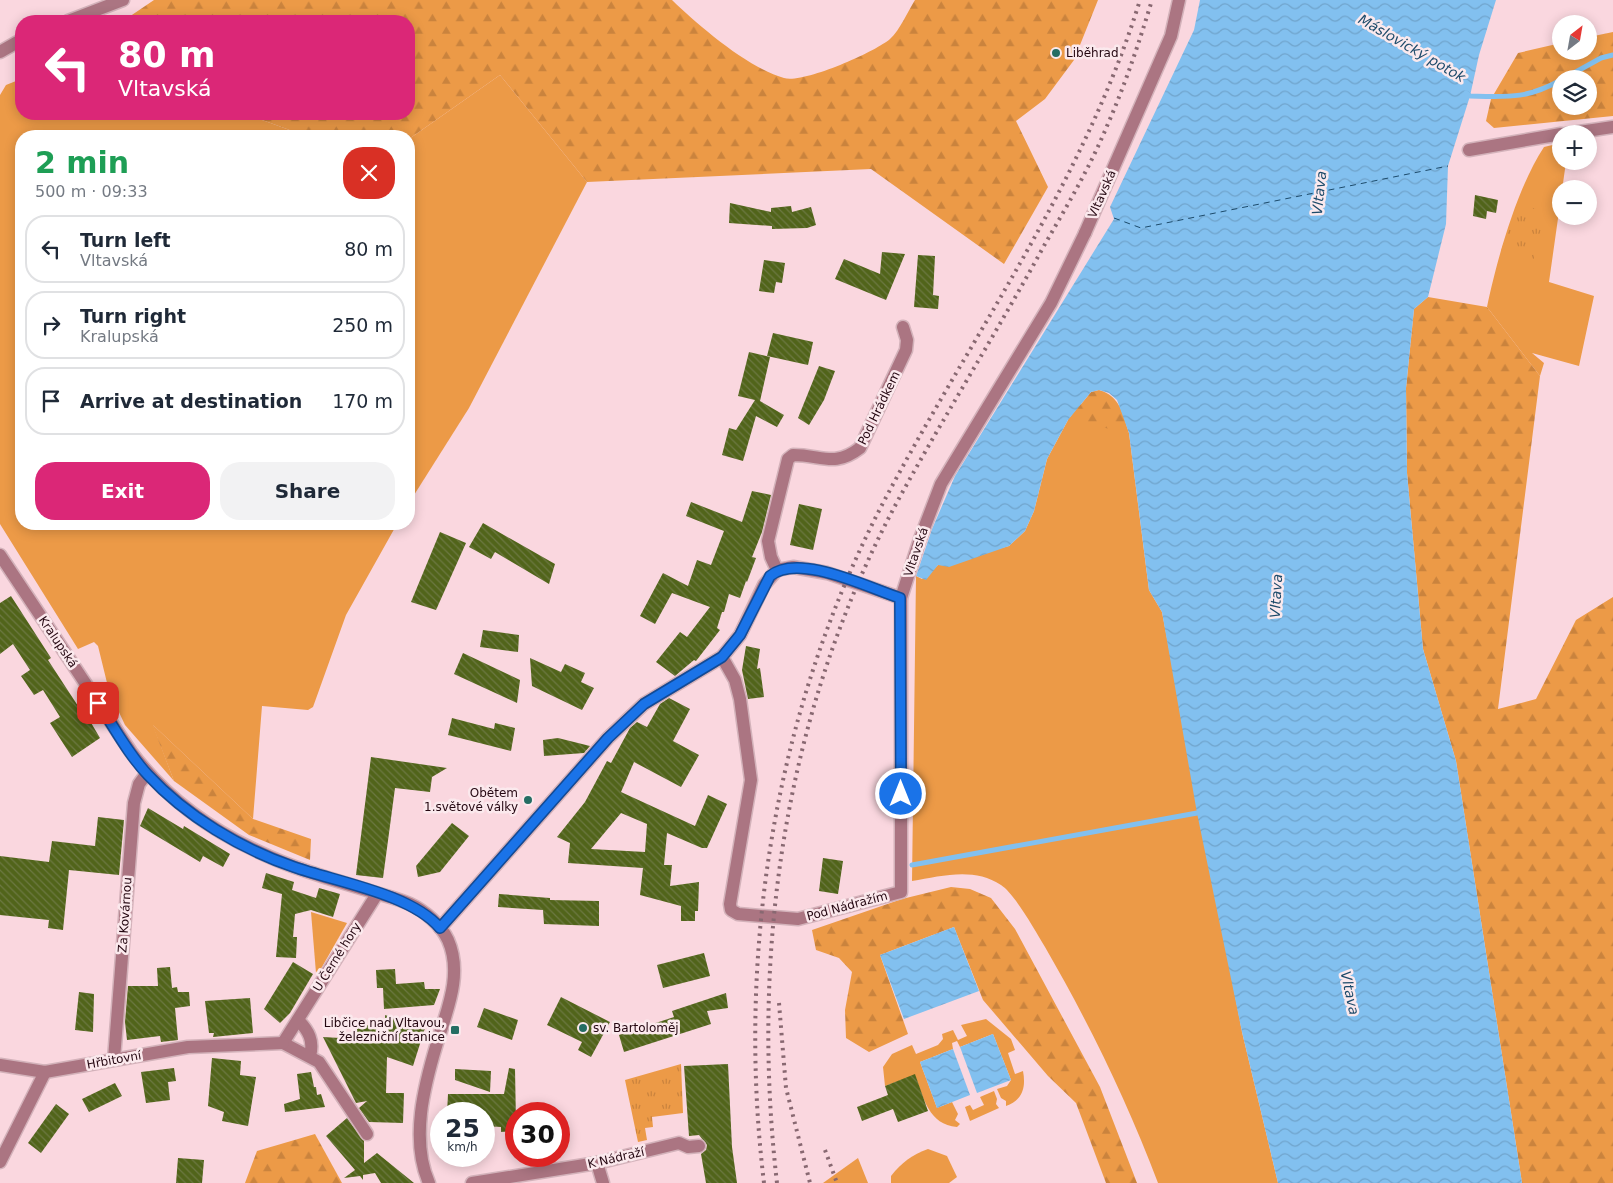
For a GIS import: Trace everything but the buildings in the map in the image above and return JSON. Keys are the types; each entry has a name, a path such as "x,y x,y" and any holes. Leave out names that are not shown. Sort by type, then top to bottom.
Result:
{"street":[{"path":"84,15 123,0"},
{"name":"Vltavská","path":"900,598 941,484 1051,302 1085,233 1171,36 1180,0"},
{"path":"0,52 15,43"},
{"path":"1597,130 1613,128"},
{"path":"1469,150 1552,136"},
{"name":"Pod Hrádkem","path":"777,570 768,541 788,459 793,454 829,459 848,458 860,448 906,350 907,340 903,327"},
{"name":"Kralupská","path":"0,555 147,773 185,808 225,835 292,867 410,904 432,919 440,928"},
{"path":"429,1183 421,1159 423,1101 454,983 453,955 447,939 440,928 608,738 644,704 722,657 740,635 764,585 777,570 793,567 827,572 900,598"},
{"name":"Pod Nádražím","path":"722,657 735,680 740,699 751,780 736,882 730,904 731,910 738,914 798,919 901,892 900,598"},
{"name":"Za Kovárnou","path":"114,1059 134,803 139,784 147,773"},
{"name":"U Černé hory","path":"283,1042 377,894"},
{"path":"298,1020 308,1030 312,1047 310,1056"},
{"path":"283,1042 319,1062 367,1134"},
{"name":"Hřbitovní","path":"0,1065 45,1072 188,1047 283,1042"},
{"path":"0,1162 45,1072"},
{"name":"K Nádraží","path":"472,1183 597,1163 679,1143 688,1147 700,1146"},
{"path":"597,1163 604,1183"}],"green space":[{"path":"154,0 672,0 696,22 740,56 770,73 793,79 838,66 882,45 897,31 915,0 1098,0 1074,60 1045,99 1016,121 1048,187 1004,264 871,169 587,182 500,75 415,135 415,130 290,130 262,120 415,120 415,15 132,15"},
{"path":"1613,32 1613,116 1494,128 1486,121 1491,99 1518,53 1552,45 1552,60 1598,60 1598,35"},
{"path":"500,75 587,182 469,408 415,494 415,135"},
{"path":"15,81 15,120 262,120 290,130 15,130 15,530 394,530 346,615 313,707 308,710 262,706 253,819 153,725 174,781 125,725 109,691 98,646 94,642 78,649 0,524 0,95 6,85"},
{"path":"1552,145 1552,170 1565,170 1563,180 1552,180 1552,225 1557,225 1549,282 1594,296 1579,366 1532,353 1544,363 1540,376 1487,307 1509,224 1525,183 1544,147"},
{"path":"1518,203 1545,212 1533,262 1501,251"},
{"path":"1428,297 1487,307 1540,376 1498,709 1536,699 1576,620 1613,597 1613,1183 1522,1183 1456,761 1423,649 1407,473 1406,388 1414,309"},
{"path":"1099,390 1116,401 1129,433 1068,420 1091,392"},
{"path":"1080,404 1129,433 1149,590 1162,612 1242,1032 1278,1183 1158,1183 1120,1092 1092,1033 1045,947 1013,896 1001,885 991,879 980,876 958,874 912,881 916,576 922,579 938,565 1009,546 1025,531 1034,511 1047,459 1068,420"},
{"path":"152,724 253,819 311,839 310,860 249,835 174,781"},
{"path":"951,887 970,889 991,898 1015,929 1100,1087 1137,1183 1106,1183 1076,1103 1048,1076 983,1000 954,927 880,955 908,1034 869,1052 846,1038 845,1010 852,972 839,958 816,950 812,930 902,899"},
{"path":"311,912 347,923 318,974 316,973"},
{"path":"986,1019 1011,1039 1015,1050 1008,1053 1015,1074 1023,1071 1024,1082 1022,1092 1020,1097 1012,1103 1006,1106 1006,1101 1001,1098 997,1089 1007,1086 1011,1080 993,1034 960,1047 957,1041 952,1043 953,1049 920,1062 937,1108 952,1102 958,1114 955,1120 960,1124 957,1127 940,1121 928,1108 915,1075 885,1086 883,1067 892,1054 912,1045 916,1054 938,1045 943,1039 942,1034 953,1030 958,1040 967,1036 961,1025"},
{"path":"681,1064 683,1113 652,1117 653,1127 645,1128 647,1140 638,1142 625,1080"},
{"path":"994,1091 997,1099 996,1104 999,1108 970,1121 965,1107 970,1105 973,1110 984,1105 980,1097"},
{"path":"315,1134 342,1183 245,1183 257,1151"},
{"path":"928,1149 947,1156 957,1177 949,1183 891,1183 891,1176 903,1163 912,1156"},
{"path":"858,1158 868,1183 823,1183"}],"water":[{"name":"Vltava","path":"1200,0 1496,0 1479,55 1470,96 1448,166 1446,224 1428,297 1414,309 1406,388 1407,473 1423,649 1456,761 1522,1183 1278,1183 1242,1032 1197,813 1162,612 1149,590 1129,433 1117,400 1109,393 1099,390 1091,392 1068,420 1047,459 1034,511 1025,531 1009,546 949,567 938,565 926,580 916,576 932,529 955,476 1114,219 1110,207 1194,30"},
{"path":"954,927 979,991 904,1019 880,955"},
{"path":"993,1034 1011,1080 977,1093 960,1047"},
{"path":"953,1049 970,1095 937,1108 920,1062"}],"waterway":[{"name":"Máslovický potok","path":"1579,70 1601,58 1613,55"},
{"name":"Máslovický potok","path":"1466,93 1470,96 1517,96 1538,91 1552,84"},
{"path":"912,865 1197,813"}],"ferry route":[{"path":"1114,218 1141,228 1448,166"}],"railway":[{"path":"764,1183 757,1096 756,1008 761,921 772,834 791,748 815,664 846,582 883,503 1024,257 1089,132 1116,67 1140,0"},
{"path":"777,1183 770,1095 769,1008 774,921 785,834 802,749 827,665 858,583 896,504 1027,277 1093,156 1114,111 1152,0"},
{"path":"779,1003 786,1088 810,1183"},
{"path":"825,1150 837,1183"}],"place":[{"name":"Liběhrad","path":"1056,53"},
{"name":"Obětem 1.světové války","path":"528,800"},
{"name":"sv. Bartoloměj","path":"583,1028"},
{"name":"Libčice nad Vltavou, železniční stanice","path":"455,1030"}],"route":[{"path":"98,703 147,773 166,793 208,824 256,851 292,867 410,904 424,912 440,928 608,738 644,704 722,657 740,635 770,576 777,570 793,567 827,572 900,598 901,794"}]}
